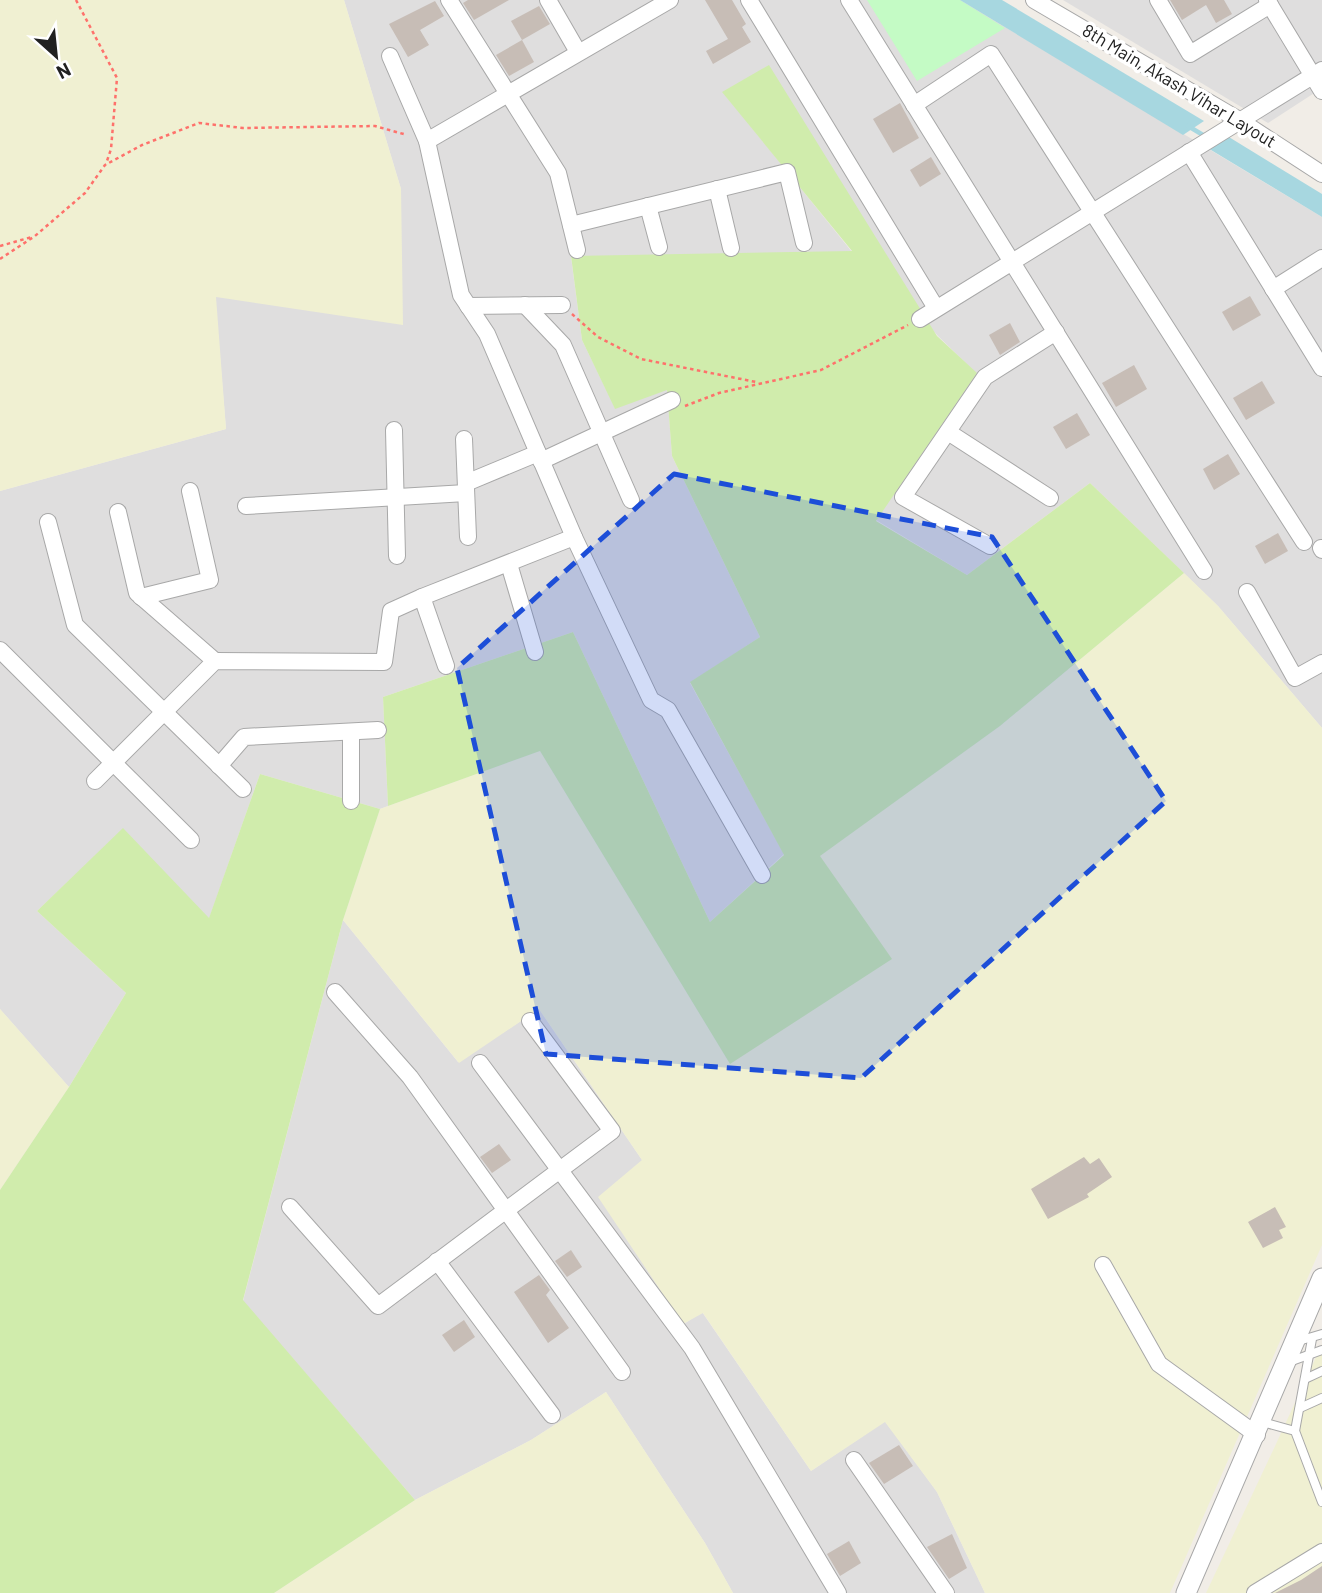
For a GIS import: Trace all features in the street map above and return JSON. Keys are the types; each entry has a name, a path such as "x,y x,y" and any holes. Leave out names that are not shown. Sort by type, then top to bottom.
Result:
{"street":[{"path":"449,0 558,173 577,250"},
{"path":"548,0 578,52"},
{"path":"427,141 670,0"},
{"path":"749,0 936,308"},
{"path":"849,0 1204,571"},
{"name":"8th Main, Akash Vihar Layout","path":"1034,0 1322,174"},
{"path":"1158,0 1190,54 1268,3 1317,73 1322,91"},
{"path":"914,104 991,54 1304,542"},
{"path":"390,56 427,141 461,295 487,334 574,537 651,700 668,710 762,875"},
{"path":"919,318 1317,73"},
{"path":"1189,152 1322,368"},
{"path":"571,225 787,172 804,243"},
{"path":"717,189 731,248"},
{"path":"648,206 659,247"},
{"path":"1273,289 1322,258"},
{"path":"525,305 563,345 631,500"},
{"path":"468,306 562,305"},
{"path":"990,546 903,497 985,377 1056,332"},
{"path":"246,506 396,497 466,488 672,400"},
{"path":"394,430 397,556"},
{"path":"948,432 1050,498"},
{"path":"464,439 468,537"},
{"path":"141,597 211,580 190,491"},
{"path":"118,512 138,593 215,661 384,662 391,611 574,537"},
{"path":"48,522 75,625 243,789"},
{"path":"509,564 535,652"},
{"path":"1247,592 1295,678 1322,663"},
{"path":"422,597 446,666"},
{"path":"0,650 191,840"},
{"path":"95,781 215,661"},
{"path":"219,766 244,737 378,730"},
{"path":"351,732 351,801"},
{"path":"335,992 410,1077 622,1372"},
{"path":"290,1207 378,1306 612,1131 530,1021"},
{"path":"480,1063 692,1348 838,1593"},
{"path":"437,1261 552,1415"},
{"path":"1103,1265 1159,1364 1260,1428"},
{"path":"1186,1593 1260,1428 1285,1363 1303,1341 1322,1278"},
{"path":"854,1460 946,1593"},
{"path":"1255,1593 1322,1552"}],"lane":[{"path":"1322,1334 1303,1341 1309,1357 1295,1431 1322,1502"},
{"path":"1285,1363 1309,1357 1322,1350"},
{"path":"1305,1379 1322,1371"},
{"path":"1300,1408 1322,1398"},
{"path":"1260,1428 1295,1431"}],"path":[{"path":"0,259 35,236 85,193 106,165 111,149 117,78 76,0"},
{"path":"106,165 142,145 199,123 243,128 375,126 427,141"},
{"path":"0,246 35,236"},
{"path":"562,305 598,337 640,359 759,382"},
{"path":"672,400 680,408 759,382 821,370 919,318"}],"highlighted area":[{"path":"674,474 992,537 1166,801 861,1078 546,1054 457,668"}],"shaded area":[{"path":"344,0 960,0 1322,217 1322,728 1218,606 1090,483 967,575 876,520 976,373 938,336 723,92 852,252 571,257 582,340 615,408 667,389 672,456 760,637 690,683 784,854 710,922 573,632 383,697 388,806 380,809 260,774 209,919 123,829 37,911 126,993 69,1087 0,1009 0,491 226,429 215,297 401,189"},
{"path":"1063,0 1322,0 1322,88 1268,123"},
{"path":"343,920 458,1062 539,1009 642,1160 684,1324 702,1312 811,1471 885,1421 937,1492 985,1593 733,1593 705,1543 606,1392 531,1440 415,1500 243,1301"}],"green space":[{"path":"0,0 344,0 401,189 403,325 216,297 226,429 0,491"},
{"path":"867,0 960,0 1005,28 917,81"},
{"path":"769,65 937,336 977,373 876,521 967,575 1090,483 1184,573 1000,726 820,856 892,959 730,1064 540,751 388,806 383,697 573,632 710,922 784,855 690,682 760,637 672,456 667,390 615,409 582,340 571,256 852,251 722,92"},
{"path":"1184,573 1218,606 1322,728 1322,1245 1170,1593 985,1593 937,1492 885,1422 811,1471 703,1313 683,1324 598,1197 642,1160 539,1009 459,1063 343,920 380,809 540,751 730,1064 819,856 1000,726"},
{"path":"260,774 380,809 343,920 243,1300 415,1500 274,1593 0,1593 0,1190 69,1087 126,993 37,911 123,828 209,918"},
{"path":"0,1009 69,1087 0,1190"},
{"path":"1322,1344 1322,1593 1206,1593 1276,1444"},
{"path":"606,1392 705,1543 733,1593 274,1593 415,1500 531,1440"}],"water":[{"path":"960,0 1002,0 1204,121 1183,135"},
{"path":"1224,134 1322,194 1322,217 1206,147"}],"building":[{"path":"468,0 509,0 474,20 463,3"},
{"path":"705,0 732,0 746,24 742,27 751,42 713,64 706,51 728,39"},
{"path":"1170,0 1224,0 1232,14 1216,23 1206,5 1182,20"},
{"path":"435,1 444,16 420,30 429,45 408,57 389,24"},
{"path":"539,6 550,24 522,40 511,21"},
{"path":"522,40 534,62 509,76 496,55"},
{"path":"900,103 919,138 893,153 873,119"},
{"path":"931,157 941,174 920,187 910,170"},
{"path":"1250,296 1261,315 1233,331 1222,312"},
{"path":"1010,323 1020,342 1000,355 989,335"},
{"path":"1134,365 1147,389 1116,407 1102,383"},
{"path":"1262,381 1275,403 1246,420 1233,398"},
{"path":"1077,413 1090,435 1066,449 1053,427"},
{"path":"1228,454 1240,474 1214,490 1203,469"},
{"path":"1278,533 1288,551 1265,564 1255,546"},
{"path":"499,1144 511,1160 492,1173 480,1157"},
{"path":"1084,1157 1090,1164 1099,1158 1112,1177 1087,1194 1089,1197 1048,1219 1031,1189"},
{"path":"1275,1207 1286,1227 1279,1230 1283,1238 1263,1248 1248,1222"},
{"path":"571,1250 582,1267 567,1277 555,1261"},
{"path":"539,1275 550,1290 546,1295 569,1328 548,1343 514,1292"},
{"path":"464,1320 475,1337 454,1352 442,1335"},
{"path":"899,1445 913,1466 884,1484 869,1463"},
{"path":"952,1534 967,1568 949,1579 927,1547"},
{"path":"849,1541 861,1563 840,1576 827,1554"},
{"path":"1322,1566 1322,1593 1275,1593 1301,1580"}],"waterway":[{"path":"1188,126 1208,138"}]}
